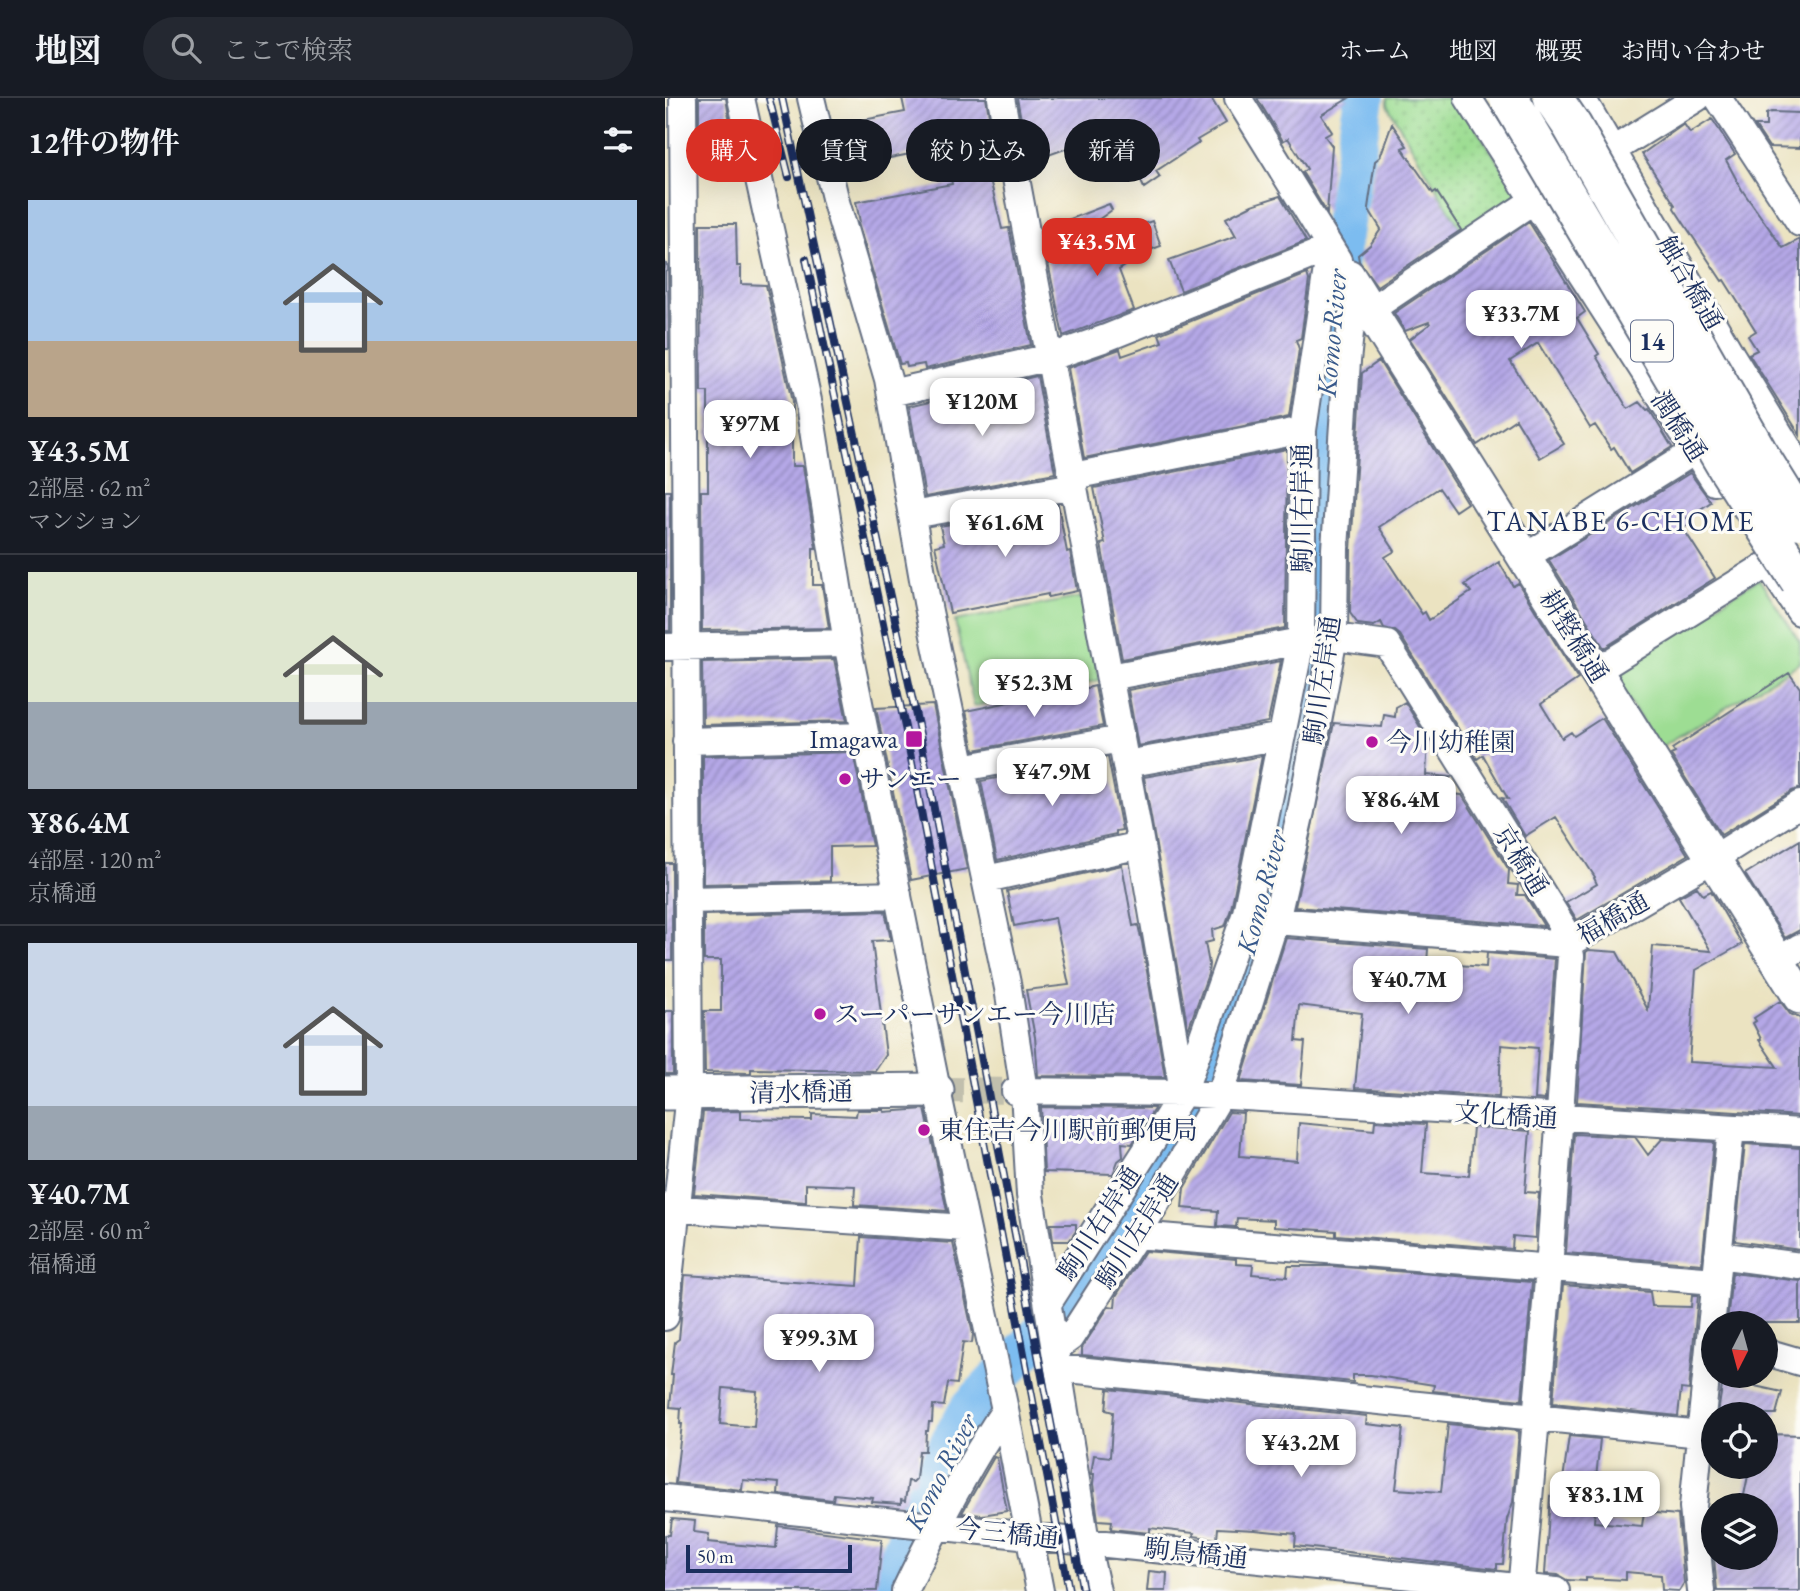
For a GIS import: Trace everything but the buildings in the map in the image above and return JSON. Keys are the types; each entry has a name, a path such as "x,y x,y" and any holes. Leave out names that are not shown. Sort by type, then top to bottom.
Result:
{"highway":[{"name":"14","path":"1509,98 1728,470 1784,572"},
{"name":"14","path":"1553,98 1572,126 1757,451 1800,520"}],"street":[{"path":"665,1317 677,1093 686,741 675,647 674,254 683,98"},
{"path":"741,98 809,405 847,643 1040,1591"},
{"path":"811,98 836,202 891,393 927,602 1008,988 1030,1195 1086,1542 1097,1591"},
{"path":"1001,98 1124,751 1184,1093 1020,1091"},
{"name":"耕整橋通","path":"1238,98 1713,859 1789,954 1800,997"},
{"name":"潤橋通","path":"1468,98 1695,451 1784,572 1800,612"},
{"name":"触合橋通","path":"1582,98 1800,467"},
{"path":"891,393 1051,356 1106,338 1347,274 1534,200 1696,98"},
{"path":"1718,98 1800,223"},
{"name":"駒川右岸通","path":"1049,1301 1184,1093 1246,913 1301,640 1303,430 1347,274"},
{"name":"駒川左岸通","path":"1056,1351 1070,1338 1136,1235 1216,1096 1275,921 1301,811 1333,637 1335,549 1347,361 1347,274"},
{"path":"912,515 1303,430"},
{"path":"1525,557 1695,451"},
{"path":"1596,671 1784,572"},
{"name":"京橋通","path":"1333,637 1387,645 1565,930 1568,944"},
{"path":"1110,677 1301,640"},
{"path":"675,647 847,643"},
{"path":"686,741 866,736"},
{"path":"962,768 1282,736"},
{"name":"福橋通","path":"1275,921 1568,944 1713,859 1800,804"},
{"path":"986,879 1141,845"},
{"path":"680,915 898,895"},
{"path":"1522,1589 1549,1269 1571,956 1568,944"},
{"name":"清水橋通","path":"677,1093 937,1090"},
{"name":"文化橋通","path":"1184,1093 1800,1132"},
{"path":"1714,1311 1731,1128"},
{"path":"671,1209 966,1228"},
{"path":"1136,1235 1549,1269 1800,1266"},
{"path":"1056,1351 1535,1418 1701,1434 1693,1507 1701,1591"},
{"path":"1778,1356 1800,1362"},
{"path":"905,1591 931,1525 973,1458 1003,1400"},
{"name":"今三橋通","path":"665,1497 1086,1542"},
{"name":"駒鳥橋通","path":"1086,1542 1556,1591"}],"green space":[{"path":"1387,98 1456,98 1522,197 1464,235 1387,105"},
{"path":"1759,579 1800,642 1800,663 1659,748 1614,678 1615,668"},
{"path":"1082,597 1100,680 974,706 955,621"}],"waterway":[{"name":"Komo River","path":"884,1591 951,1440 970,1408 1067,1305 1118,1221 1157,1170 1188,1116 1261,912 1319,640 1314,537 1334,285 1364,98"}],"tunnel":[{"path":"937,1090 1015,1091"}],"railway":[{"path":"769,98 789,177"},
{"path":"782,98 919,730 1083,1591"},
{"path":"806,259 906,732 1069,1591"}],"place":[{"name":"Imagawa","path":"914,739"},
{"name":"今川幼稚園","path":"1372,742"},
{"name":"サンエー","path":"845,779"},
{"name":"スーパーサンエー今川店","path":"820,1014"},
{"name":"東住吉今川駅前郵便局","path":"924,1130"}],"district":[{"name":"TANABE 6-CHOME","path":"1621,521"}]}
